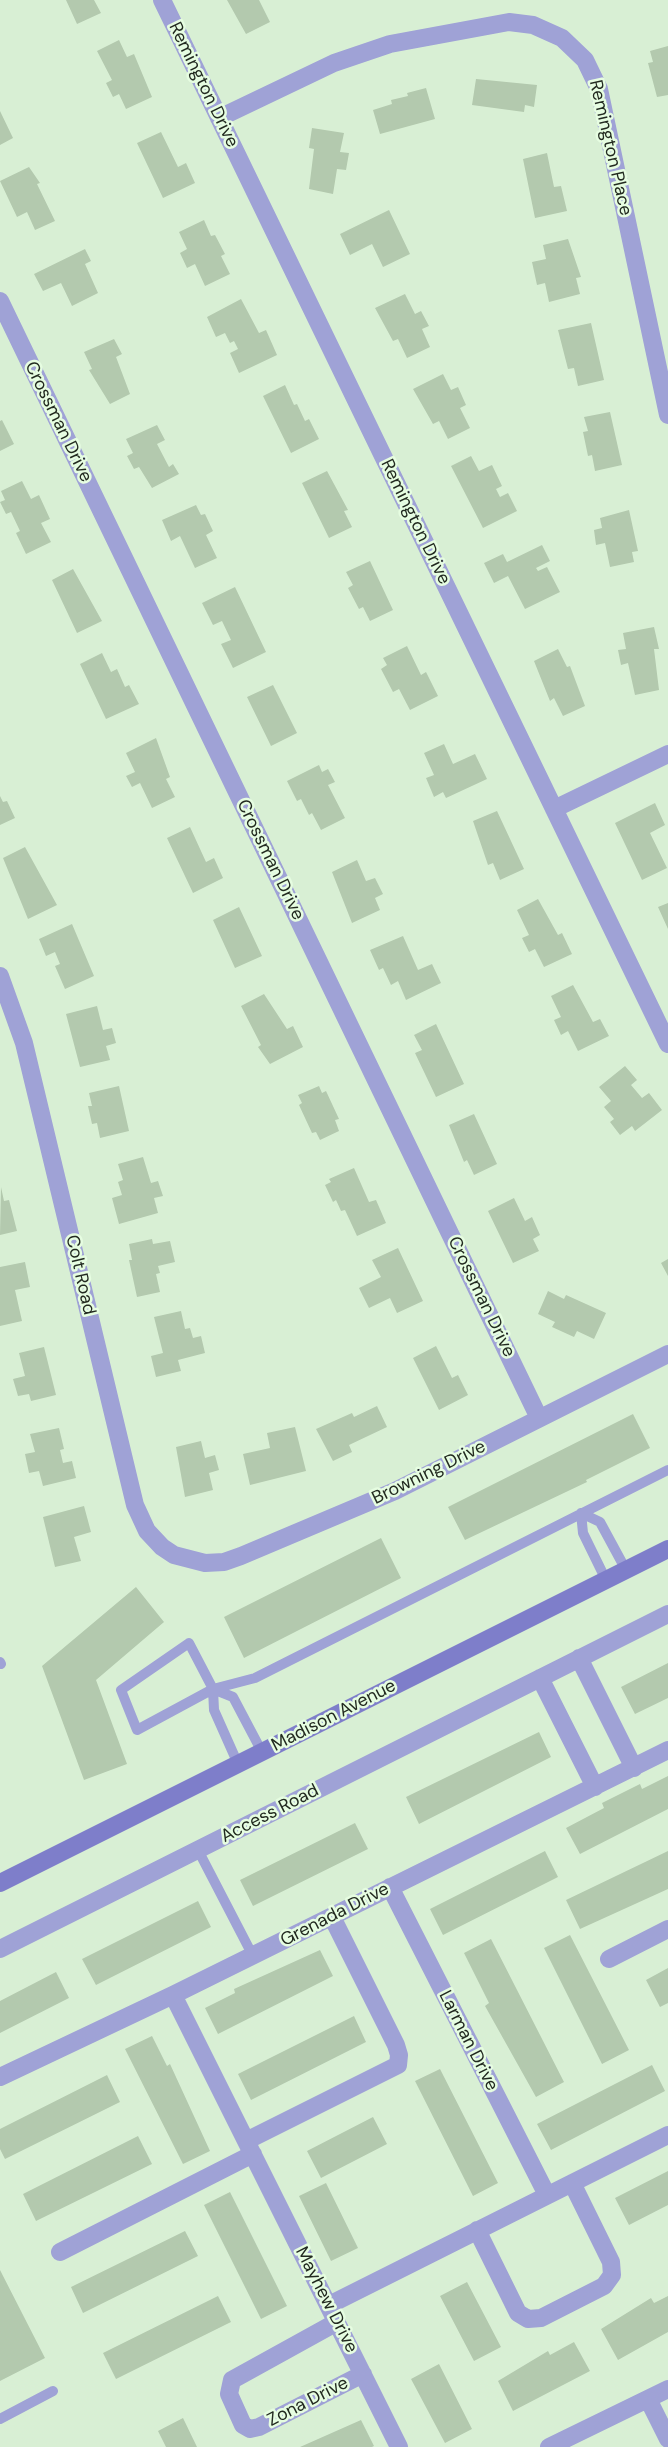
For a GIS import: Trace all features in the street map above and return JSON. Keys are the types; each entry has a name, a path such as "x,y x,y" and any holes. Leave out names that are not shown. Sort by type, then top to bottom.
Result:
{"main road":[{"name":"Madison Avenue","path":"0,1883 668,1549"}],"street":[{"name":"Remington Drive","path":"162,0 668,1044"},
{"name":"Remington Place","path":"219,118 334,63 399,42 508,22 533,25 562,38 585,60 599,89 668,415"},
{"name":"Crossman Drive","path":"0,301 539,1418"},
{"path":"554,809 668,754"},
{"name":"Colt Road","path":"0,976 24,1043 135,1505 147,1531 162,1547 182,1558"},
{"name":"Browning Drive","path":"182,1558 212,1563 241,1556 395,1491 668,1354"},
{"name":"Access Road","path":"0,1949 668,1614"},
{"path":"579,1658 634,1768"},
{"path":"540,1678 595,1787"},
{"name":"Grenada Drive","path":"0,2078 253,1956 668,1750"},
{"name":"Larman Drive","path":"390,1887 547,2195"},
{"path":"60,2252 398,2065 399,2055 396,2045 332,1917"},
{"path":"609,1959 668,1929"},
{"name":"Mayhew Drive","path":"173,1995 399,2447"},
{"path":"329,2305 668,2135"},
{"path":"477,2230 520,2316 531,2320 537,2319 572,2302 604,2286 610,2280 612,2269 572,2183"},
{"name":"Zona Drive","path":"338,2322 232,2380 229,2394 243,2425 250,2429 259,2427 363,2374"},
{"path":"549,2447 668,2389"},
{"path":"648,2399 668,2439"}],"lane":[{"path":"238,1764 214,1710 213,1689 189,1643 121,1690 137,1730 213,1689 255,1678 668,1470"},
{"path":"581,1513 600,1522 626,1570"},
{"path":"581,1513 583,1533 606,1580"},
{"path":"213,1689 233,1697 262,1752"},
{"path":"198,1850 253,1956"},
{"path":"0,2419 53,2391"}],"building":[{"path":"66,0 94,0 101,13 77,24"},
{"path":"227,0 259,0 270,22 246,34"},
{"path":"119,40 127,57 134,54 152,97 126,109 119,94 113,97 106,83 112,80 97,51"},
{"path":"668,46 668,95 657,97 648,63 653,62 650,51"},
{"path":"476,79 537,85 534,107 525,105 524,112 472,105"},
{"path":"426,88 435,119 380,134 373,110 392,104 391,100 408,96 407,93"},
{"path":"0,111 13,138 0,145"},
{"path":"312,128 344,133 340,152 349,153 346,170 337,169 333,194 309,189 314,149 309,148"},
{"path":"161,132 178,167 186,163 195,183 163,198 137,143"},
{"path":"547,153 554,187 561,186 567,211 535,218 523,159"},
{"path":"29,167 40,183 37,184 55,221 35,230 27,212 17,217 0,181"},
{"path":"389,210 410,254 383,267 372,244 350,255 340,234"},
{"path":"204,220 211,236 215,235 225,254 221,256 230,274 205,286 195,264 187,268 180,253 187,249 179,232"},
{"path":"568,239 581,277 576,278 580,294 549,302 545,283 537,285 532,262 546,259 543,245"},
{"path":"85,249 91,261 85,264 98,293 72,306 61,283 43,291 34,274"},
{"path":"405,294 415,314 421,311 429,326 422,329 430,347 407,358 398,339 393,341 375,308"},
{"path":"241,299 259,333 266,330 277,355 239,373 230,353 238,349 234,341 230,343 225,333 216,337 207,317"},
{"path":"591,323 604,380 578,386 574,368 568,369 558,330"},
{"path":"114,339 122,354 116,357 130,394 110,404 89,370 92,369 84,352"},
{"path":"443,374 451,390 458,387 466,405 460,408 470,428 448,439 439,421 433,424 413,389"},
{"path":"285,385 294,405 297,404 305,421 309,419 319,439 291,453 263,396"},
{"path":"610,412 622,465 595,471 592,455 588,456 583,432 588,431 584,417"},
{"path":"2,420 14,444 0,451 0,421"},
{"path":"157,425 165,440 157,444 169,467 173,464 179,474 152,488 139,467 134,469 127,456 133,453 126,439"},
{"path":"471,456 479,471 492,465 502,486 496,489 500,497 508,493 517,511 483,528 451,466"},
{"path":"327,471 348,510 344,511 352,527 329,538 302,483"},
{"path":"22,481 31,499 39,495 50,519 41,523 51,542 26,554 16,533 20,531 11,512 6,514 0,502 5,500 1,491"},
{"path":"196,505 201,515 205,514 213,531 206,535 217,558 195,568 180,536 171,541 162,520"},
{"path":"629,510 638,551 632,552 634,562 610,567 605,543 596,545 594,530 602,528 600,518"},
{"path":"542,545 550,561 536,568 538,571 547,567 560,592 525,609 508,576 494,583 484,563 503,554 507,562"},
{"path":"370,561 393,610 370,621 363,607 359,609 348,588 353,585 346,572"},
{"path":"73,569 102,621 77,633 52,580"},
{"path":"235,587 266,652 233,668 221,644 231,640 222,621 213,625 202,603"},
{"path":"654,627 659,649 654,649 659,690 635,695 628,663 621,665 618,650 626,649 623,633"},
{"path":"407,646 421,675 426,672 438,696 410,710 399,689 393,692 381,669 387,665 383,658"},
{"path":"558,649 567,667 570,666 585,706 563,716 554,698 550,701 534,661"},
{"path":"102,653 111,672 117,669 125,687 129,685 139,704 106,719 80,664"},
{"path":"273,685 297,733 271,746 247,697"},
{"path":"156,738 170,777 166,779 175,797 152,808 140,783 132,787 126,776 135,772 126,753"},
{"path":"444,744 453,764 475,754 487,779 446,798 443,792 434,797 426,778 434,775 424,753"},
{"path":"319,765 322,772 328,769 335,782 328,785 345,818 321,830 312,813 309,815 301,799 297,801 287,781"},
{"path":"0,796 3,802 7,801 15,818 0,825"},
{"path":"655,803 665,825 650,833 667,868 642,880 615,823"},
{"path":"497,811 524,869 500,880 493,863 488,865 473,821"},
{"path":"190,827 206,862 214,858 223,878 193,893 167,838"},
{"path":"25,847 57,905 28,919 3,858"},
{"path":"357,860 366,881 375,878 383,894 375,898 380,910 352,923 332,872"},
{"path":"538,899 558,935 562,933 572,954 544,967 535,949 529,952 522,938 529,935 517,910"},
{"path":"668,903 668,929 658,907"},
{"path":"239,907 262,956 235,968 213,920"},
{"path":"72,924 94,976 65,989 55,966 60,964 55,952 46,956 39,939"},
{"path":"403,936 418,970 432,964 441,983 406,1000 398,981 391,985 383,968 379,970 370,950"},
{"path":"573,985 593,1022 600,1019 609,1036 578,1051 568,1031 561,1035 554,1020 561,1017 551,996"},
{"path":"264,994 287,1029 293,1026 303,1047 270,1064 258,1047 261,1045 241,1006"},
{"path":"97,1006 103,1030 112,1028 116,1043 106,1046 110,1060 80,1067 66,1014"},
{"path":"436,1024 464,1084 436,1097 415,1053 422,1050 414,1035"},
{"path":"625,1066 637,1080 631,1085 642,1098 649,1093 662,1110 635,1131 632,1126 620,1135 610,1122 614,1119 604,1107 611,1101 599,1087"},
{"path":"119,1086 129,1131 100,1138 97,1123 92,1124 88,1106 92,1106 89,1093"},
{"path":"319,1086 322,1093 326,1091 339,1119 335,1120 339,1131 320,1140 316,1132 312,1133 299,1105 302,1103 298,1095"},
{"path":"474,1114 497,1164 474,1175 467,1160 464,1162 449,1125"},
{"path":"143,1157 151,1183 158,1181 163,1196 154,1198 158,1213 119,1224 112,1198 122,1195 118,1182 123,1180 118,1164"},
{"path":"354,1168 369,1202 376,1200 386,1223 357,1236 345,1210 341,1211 336,1200 333,1202 325,1185 331,1182 329,1179"},
{"path":"1,1187 4,1201 9,1200 17,1231 0,1235"},
{"path":"514,1198 525,1221 532,1217 540,1235 533,1239 539,1251 513,1263 488,1211"},
{"path":"152,1239 153,1244 170,1241 175,1262 158,1266 160,1273 156,1274 160,1292 137,1297 129,1260 132,1260 129,1244"},
{"path":"398,1248 423,1301 397,1313 390,1298 369,1308 359,1288 381,1277 372,1260"},
{"path":"668,1259 668,1276 661,1263"},
{"path":"25,1262 30,1287 15,1290 22,1321 0,1326 0,1267"},
{"path":"548,1291 564,1299 566,1295 606,1313 594,1339 577,1331 574,1337 552,1327 555,1322 538,1314"},
{"path":"181,1311 185,1329 190,1328 193,1338 201,1336 205,1353 178,1360 181,1371 156,1377 151,1356 163,1353 154,1317"},
{"path":"436,1346 452,1378 458,1375 468,1395 439,1410 413,1358"},
{"path":"44,1347 56,1395 31,1401 29,1394 18,1396 13,1379 25,1376 19,1353"},
{"path":"377,1406 387,1427 349,1445 352,1452 333,1461 316,1429 352,1413 354,1417"},
{"path":"633,1414 650,1448 586,1480 587,1482 465,1540 448,1507"},
{"path":"295,1427 306,1471 250,1485 243,1454 270,1448 267,1433"},
{"path":"59,1428 64,1449 60,1450 63,1463 72,1461 76,1478 43,1486 39,1471 29,1473 25,1454 35,1452 30,1434"},
{"path":"201,1441 205,1458 215,1455 219,1470 209,1473 213,1490 185,1497 176,1447"},
{"path":"84,1506 91,1532 74,1537 81,1561 55,1567 43,1517"},
{"path":"381,1538 401,1578 244,1658 224,1617"},
{"path":"136,1587 164,1622 96,1680 127,1764 84,1780 42,1666"},
{"path":"668,1663 668,1698 635,1714 621,1687"},
{"path":"539,1732 551,1757 419,1824 406,1797"},
{"path":"668,1776 668,1809 580,1854 566,1828 604,1808 602,1803 640,1784 642,1789"},
{"path":"355,1823 368,1849 253,1906 240,1880"},
{"path":"545,1851 558,1877 443,1935 430,1909"},
{"path":"668,1851 668,1889 580,1929 566,1900"},
{"path":"198,1901 211,1927 96,1985 82,1959"},
{"path":"570,1935 629,2050 602,2064 544,1948"},
{"path":"491,1939 564,2082 536,2097 485,2006 489,2003 464,1953"},
{"path":"320,1950 333,1976 218,2034 205,2008 235,1993 234,1989"},
{"path":"668,1968 668,2003 660,2007 646,1980"},
{"path":"56,1972 69,1998 0,2033 0,2001"},
{"path":"354,2016 366,2042 251,2100 238,2074"},
{"path":"152,2036 167,2066 170,2064 210,2151 183,2164 125,2049"},
{"path":"652,2065 665,2091 551,2150 537,2124"},
{"path":"440,2069 498,2183 473,2196 415,2081"},
{"path":"107,2075 120,2102 5,2159 0,2149 0,2129"},
{"path":"373,2117 387,2144 321,2178 307,2151"},
{"path":"138,2136 152,2164 36,2221 23,2194"},
{"path":"668,2171 668,2205 629,2225 615,2198"},
{"path":"326,2183 358,2248 331,2261 299,2196"},
{"path":"230,2192 287,2306 261,2319 204,2205"},
{"path":"185,2231 198,2256 83,2313 71,2287"},
{"path":"0,2270 45,2358 0,2381"},
{"path":"467,2282 501,2347 474,2361 440,2296"},
{"path":"218,2296 231,2322 116,2379 103,2353"},
{"path":"668,2296 668,2332 618,2360 601,2329 651,2298 654,2303"},
{"path":"574,2342 590,2371 513,2411 498,2381 548,2351 550,2355"},
{"path":"439,2364 472,2429 445,2443 411,2379"},
{"path":"183,2418 197,2447 166,2447 158,2431"},
{"path":"361,2420 374,2446 372,2447 300,2447"}]}
